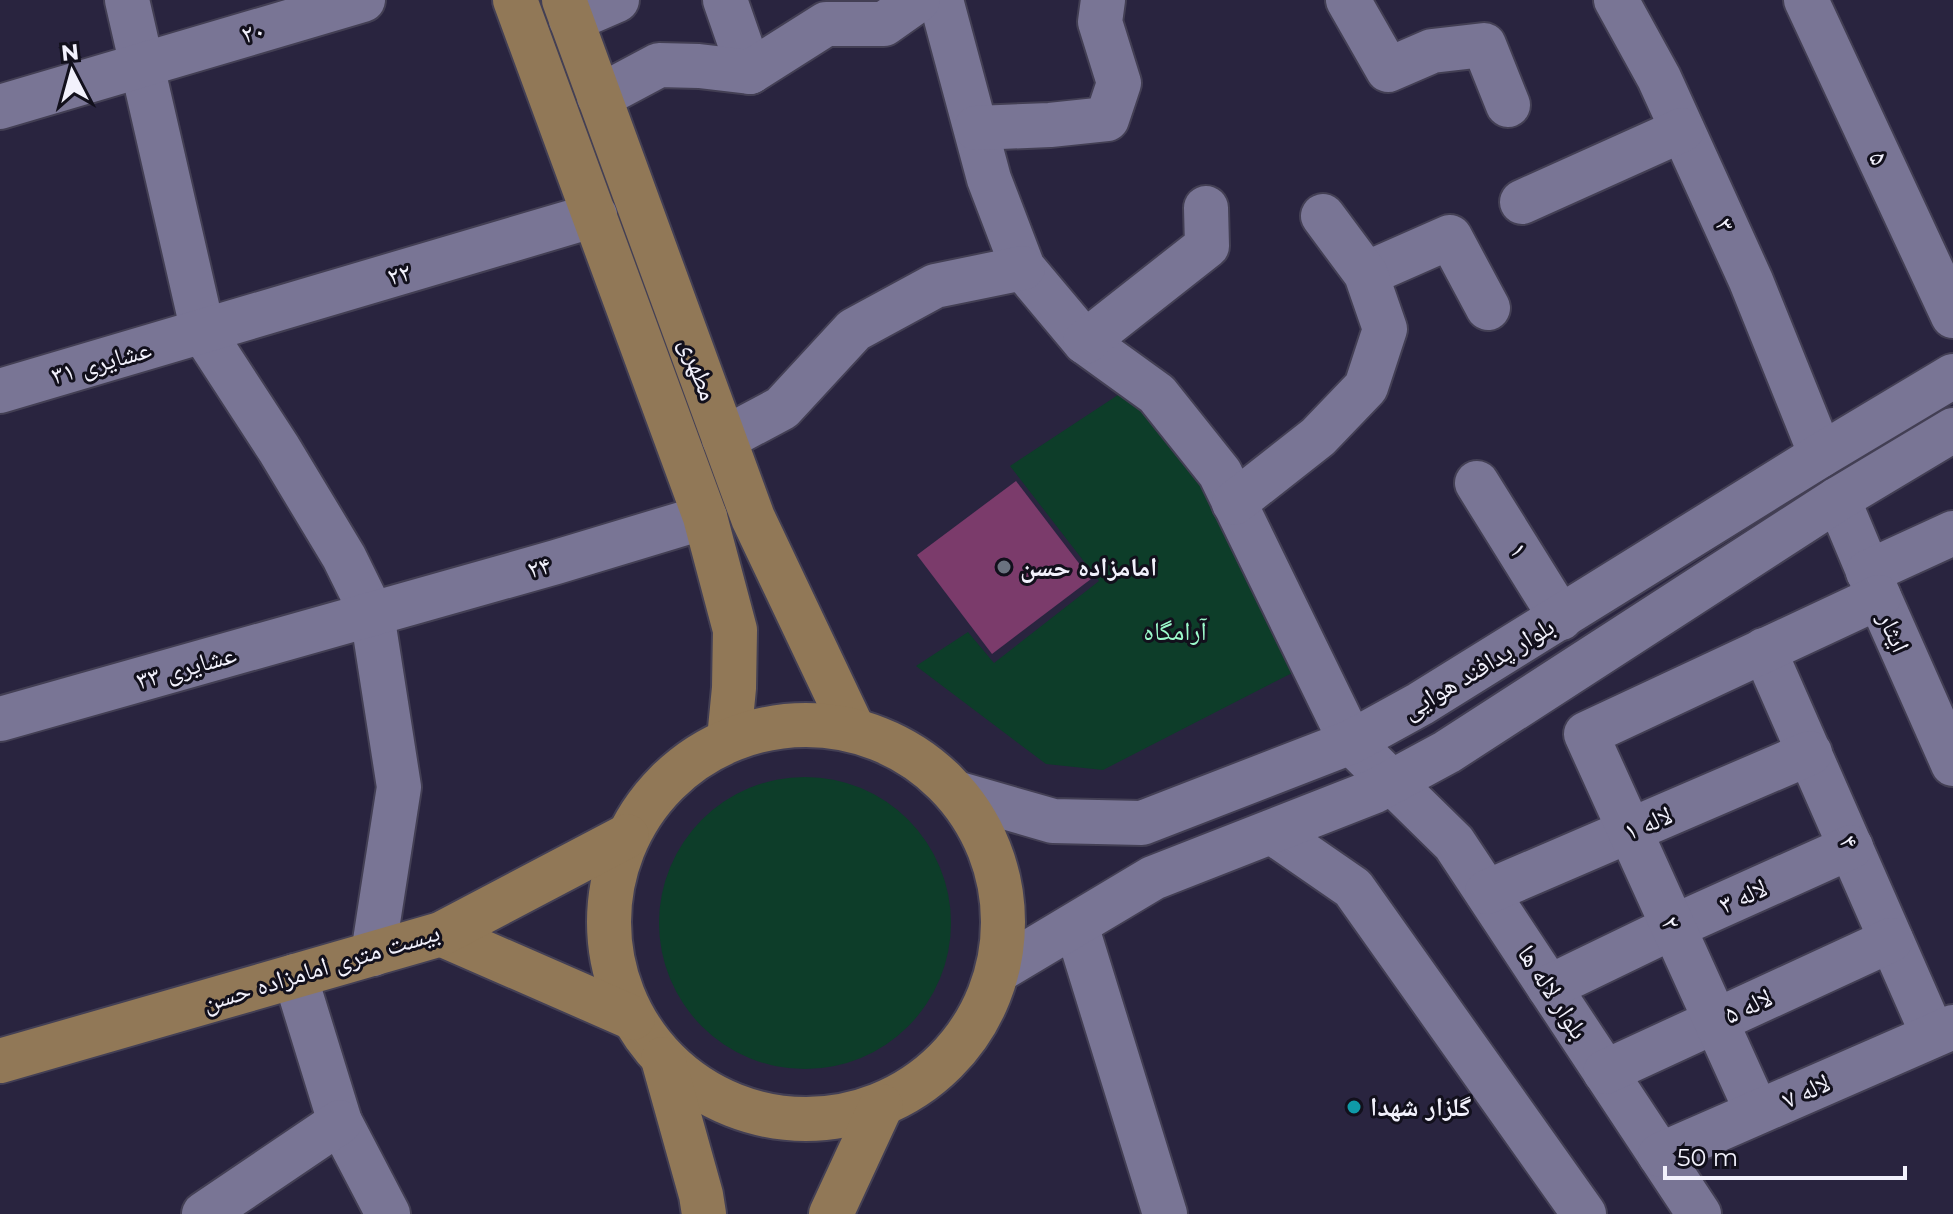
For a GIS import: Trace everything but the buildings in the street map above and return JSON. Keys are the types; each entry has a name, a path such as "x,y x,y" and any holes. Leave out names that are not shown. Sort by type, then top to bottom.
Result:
{"main road":[{"name":"مطهری","path":"515,0 705,517 735,630 729,739"},
{"name":"مطهری","path":"567,10 753,518 853,729"},
{"path":"812,724 853,729 911,753 959,794 991,847 1002,893 1005,908 999,970 983,1017 934,1074 881,1106 824,1119 765,1116 710,1095 663,1059 633,1018 614,974 608,928 612,881 627,836 653,796 688,763 729,739 770,727 812,724"},
{"name":"بیست متری امامزاده حسن","path":"0,1061 441,934 627,836"},
{"path":"441,934 633,1018"},
{"path":"663,1059 704,1214"},
{"path":"831,1214 881,1106"}],"street":[{"path":"127,0 203,332 344,557 372,614 399,787 373,954"},
{"name":"۲۰","path":"0,107 363,0"},
{"path":"567,10 617,0"},
{"path":"725,0 750,72"},
{"path":"599,97 659,65 750,72 826,24 884,24 918,0"},
{"path":"941,0 989,179 1023,268 1085,342 1157,394 1220,473 1351,742"},
{"path":"976,128 1107,119 1119,83 1100,22 1103,0"},
{"path":"1348,0 1388,70 1432,51 1484,45 1508,105"},
{"name":"۳","path":"1616,0 1659,78 1751,281 1821,455"},
{"name":"۵","path":"1806,0 1953,316"},
{"path":"1522,202 1682,130"},
{"path":"1085,342 1207,246 1206,208"},
{"name":"۲۲","path":"203,332 595,215"},
{"path":"1234,503 1318,437 1366,387 1385,329 1366,274 1323,216"},
{"path":"1366,274 1450,237 1488,308"},
{"path":"724,439 782,408 854,330 935,286 1023,268"},
{"name":"عشایری ۳۱","path":"0,391 203,332"},
{"name":"بلوار پدافند هوایی","path":"959,794 1053,821 1142,823 1351,742 1420,704 1953,376"},
{"name":"بلوار پدافند هوایی","path":"999,970 1153,878 1375,791 1447,752 1838,499 1953,430"},
{"name":"۱","path":"1477,483 1561,618"},
{"name":"ایثار","path":"1838,499 1873,584 1948,739"},
{"name":"۲۴","path":"372,614 705,517"},
{"path":"1764,650 1953,533"},
{"name":"عشایری ۳۳","path":"0,719 372,614"},
{"name":"۲","path":"1757,1112 1586,734 1764,650"},
{"name":"۴","path":"1764,650 1891,940 1943,1031"},
{"name":"بلوار لاله ها","path":"1351,742 1454,843 1699,1214"},
{"name":"لاله ۱","path":"1487,892 1810,753"},
{"path":"1272,832 1353,888 1584,1214"},
{"name":"لاله ۳","path":"1549,987 1851,847"},
{"path":"1076,925 1165,1214"},
{"name":"لاله ۵","path":"1605,1072 1891,940"},
{"path":"295,976 340,1122 388,1214"},
{"name":"لاله ۷","path":"1660,1155 1943,1031"},
{"path":"204,1214 340,1122"}],"green space":[{"name":"آرامگاه","path":"1127,389 1193,470 1298,670 1103,770 1046,764 916,666 968,632 994,663 1099,581 1010,466"},
{"path":"791,777 819,777 847,783 874,794 909,819 927,842 940,867 949,894 949,952 940,979 927,1004 909,1027 874,1052 847,1063 819,1069 791,1069 763,1063 736,1052 701,1027 676,992 665,965 659,937 659,909 665,881 676,854 701,819 736,794 763,783"}],"place":[{"name":"امامزاده حسن","path":"1004,567"},
{"name":"گلزار شهدا","path":"1354,1107"}]}
